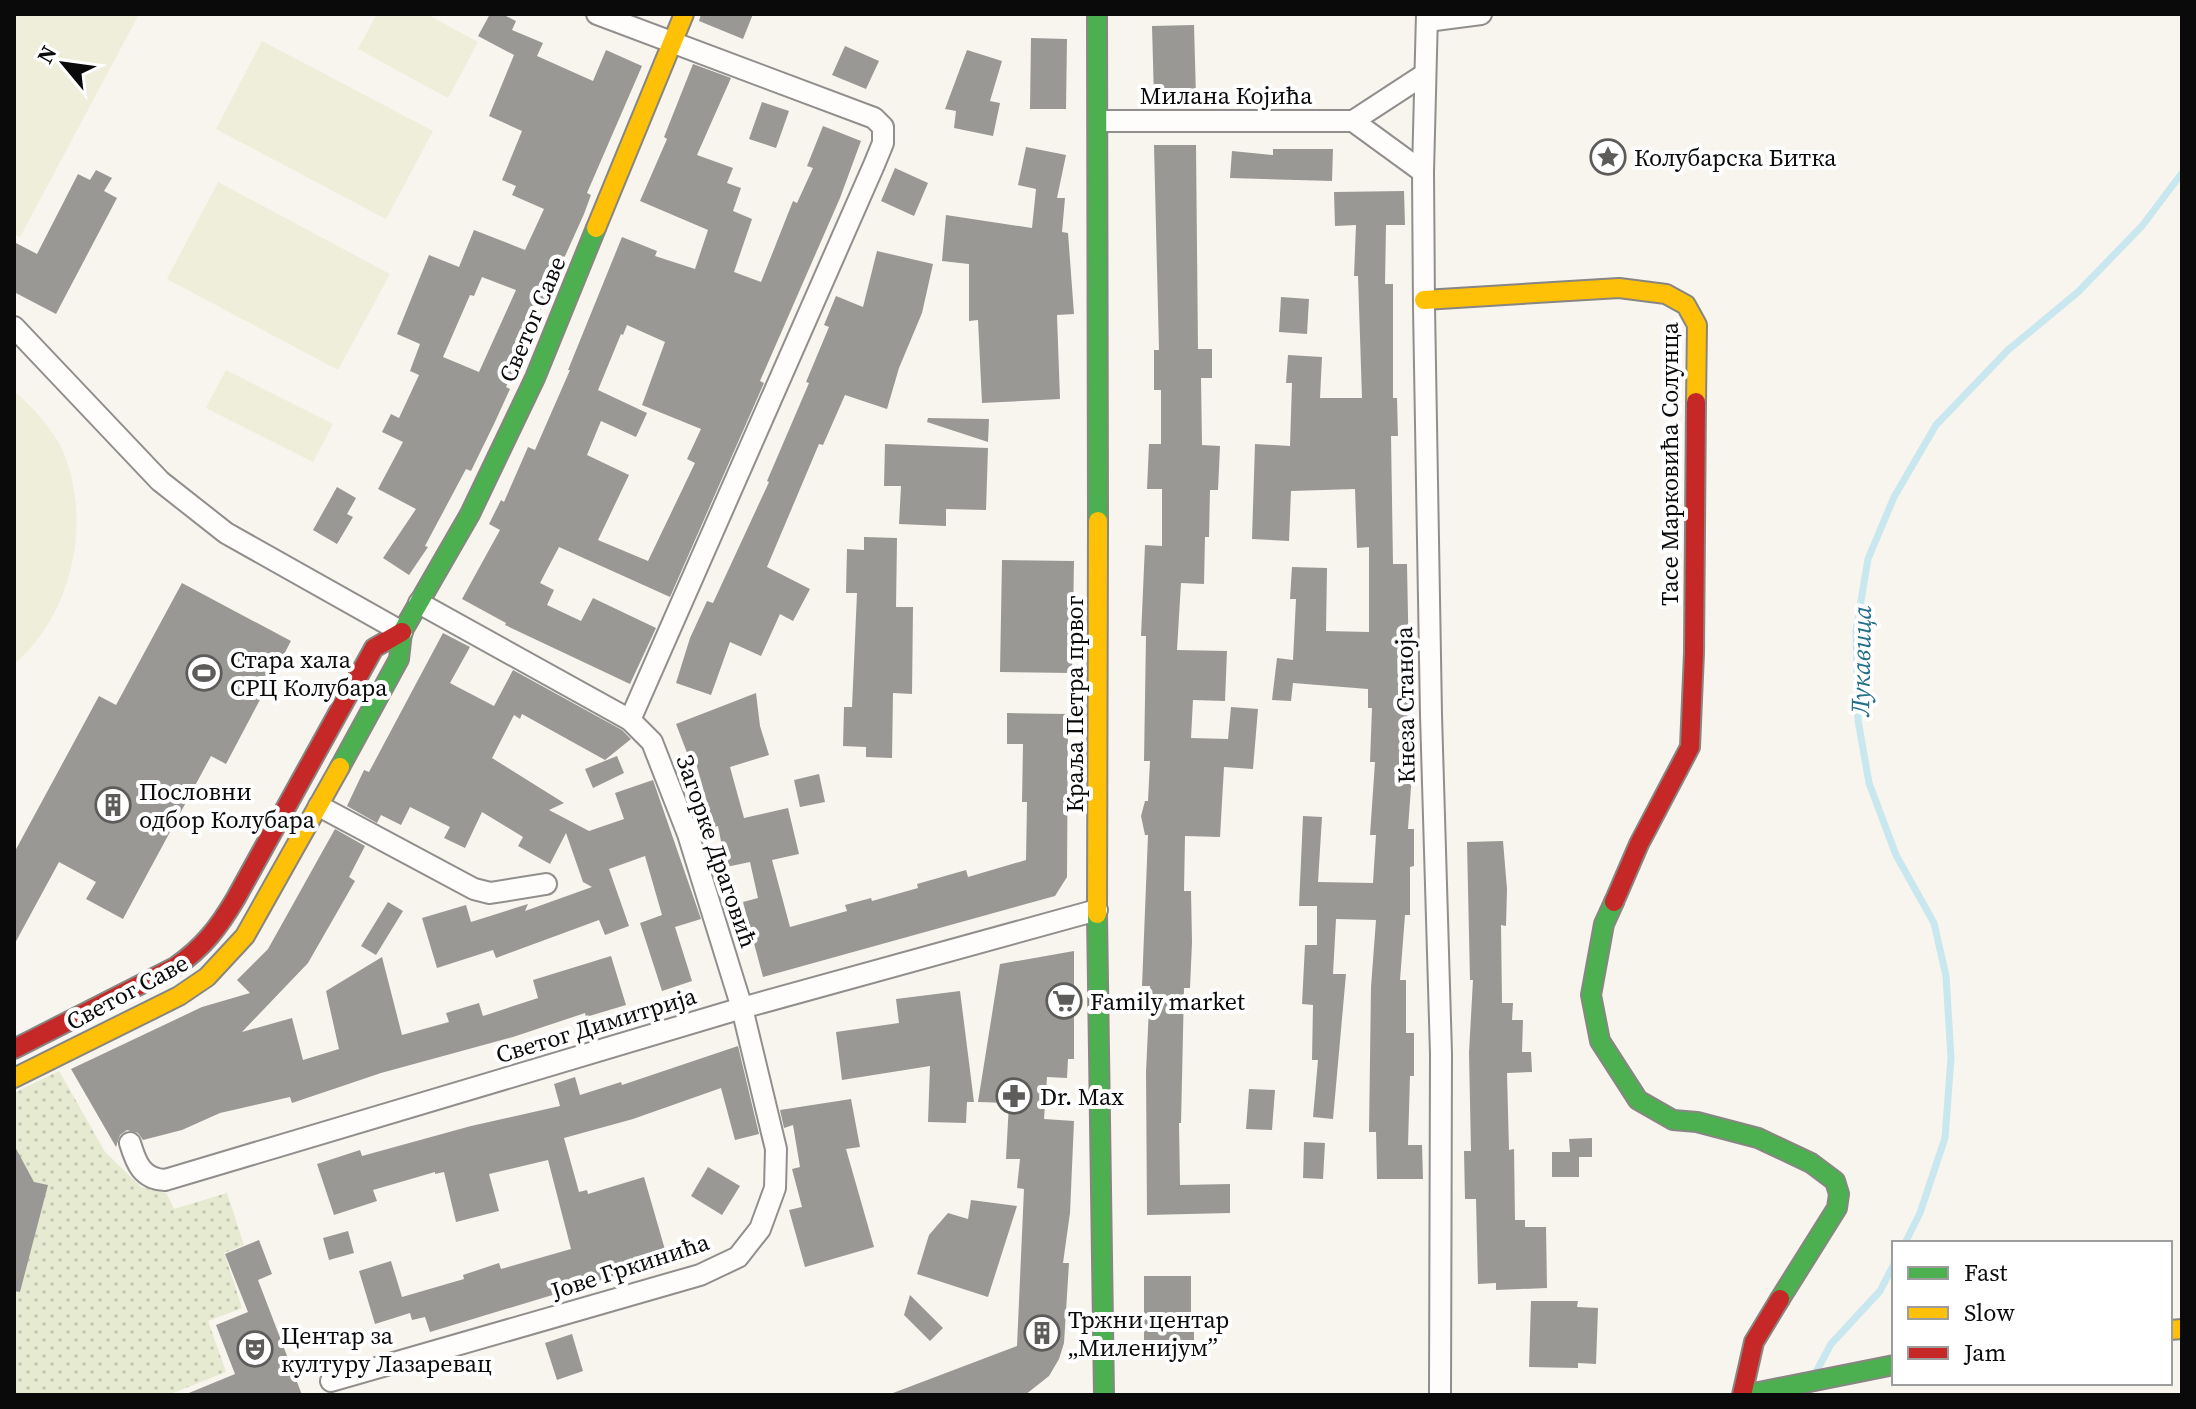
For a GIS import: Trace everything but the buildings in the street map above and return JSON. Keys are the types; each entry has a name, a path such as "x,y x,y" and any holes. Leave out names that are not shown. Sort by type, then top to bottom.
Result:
{"street":[{"path":"597,14 874,118 883,127 883,143 630,720"},
{"name":"Светог Саве","path":"14,1078 179,996 207,977 245,936 399,659 402,632 470,514 535,378 684,14"},
{"name":"Краља Петра првог","path":"1097,14 1097,910 1104,1395"},
{"path":"1427,17 1481,14"},
{"name":"Кнеза Станоја","path":"1427,17 1424,300 1441,1054 1440,1395"},
{"path":"1423,172 1353,121 1425,74"},
{"name":"Милана Којића","path":"1099,121 1353,121"},
{"name":"Тасе Марковића Солунца","path":"1424,300 1647,289 1687,304 1694,313 1697,325 1694,653 1690,747 1639,844 1604,924 1591,995 1600,1041 1638,1100 1673,1120 1697,1122 1758,1138 1811,1163 1835,1181 1839,1194 1837,1208 1754,1342 1743,1395"},
{"path":"14,327 160,481 226,533 402,632"},
{"name":"Загорке Драговић","path":"419,603 630,720 652,742 688,834 742,1008"},
{"name":"Светог Саве","path":"14,1049 142,985 196,953 217,930 236,898 374,648 402,632"},
{"path":"319,806 474,889 490,893 546,884"},
{"name":"Светог Димитрија","path":"130,1143 139,1168 154,1179 165,1180 742,1008 1097,910"},
{"name":"Јове Гркинића","path":"331,1381 700,1275 738,1257 760,1229 775,1188 776,1149 742,1008"},
{"path":"1743,1395 1892,1365"}],"green space":[{"path":"14,14 139,14 20,237 14,234"},
{"path":"377,14 426,14 478,42 448,98 358,49"},
{"path":"262,41 433,131 386,219 216,129"},
{"path":"218,182 390,274 338,370 167,279"},
{"path":"226,370 333,424 313,462 206,408"},
{"path":"14,391 55,436 64,454 76,509 76,538 63,594 34,644 14,664"},
{"path":"59,1071 105,1152 141,1187 166,1193 174,1209 227,1193 244,1245 224,1253 242,1308 208,1321 226,1372 168,1395 14,1395 14,1093"}],"waterway":[{"name":"Лукавица","path":"1906,1241 1920,1213 1945,1138 1951,1058 1946,976 1934,923 1896,855 1869,783 1858,720 1856,631 1868,559 1894,497 1936,425 2008,350 2078,292 2142,226 2182,173"},
{"name":"Лукавица","path":"1816,1372 1831,1344 1880,1291 1892,1268"}],"traffic: fast":[{"path":"1097,14 1098,521"},
{"path":"340,767 399,659 402,632 470,514 535,378 596,228"},
{"path":"1614,902 1604,924 1591,995 1600,1041 1638,1100 1673,1120 1697,1122 1758,1138 1811,1163 1835,1181 1839,1194 1837,1208 1780,1299"},
{"path":"1097,914 1104,1395"},
{"path":"1744,1395 1892,1365"}],"traffic: slow":[{"path":"596,228 684,14"},
{"path":"1424,300 1619,288 1666,294 1686,305 1697,325 1696,402"},
{"path":"1097,914 1098,521"},
{"path":"14,1078 179,996 207,977 245,936 340,767"},
{"path":"2172,1330 2182,1329"}],"traffic: jam":[{"path":"1614,902 1639,844 1690,747 1696,402"},
{"path":"14,1049 175,967 217,928 374,648 402,632"},
{"path":"1742,1395 1754,1342 1780,1299"}],"place":[{"name":"Колубарска Битка","path":"1608,157"},
{"name":"Стара хала СРЦ Колубара","path":"204,673"},
{"name":"Пословни одбор Колубара","path":"113,805"},
{"name":"Family market","path":"1064,1001"},
{"name":"Dr. Max","path":"1014,1096"},
{"name":"Тржни центар „Миленијум”","path":"1042,1333"},
{"name":"Центар за културу Лазаревац","path":"255,1349"}]}
